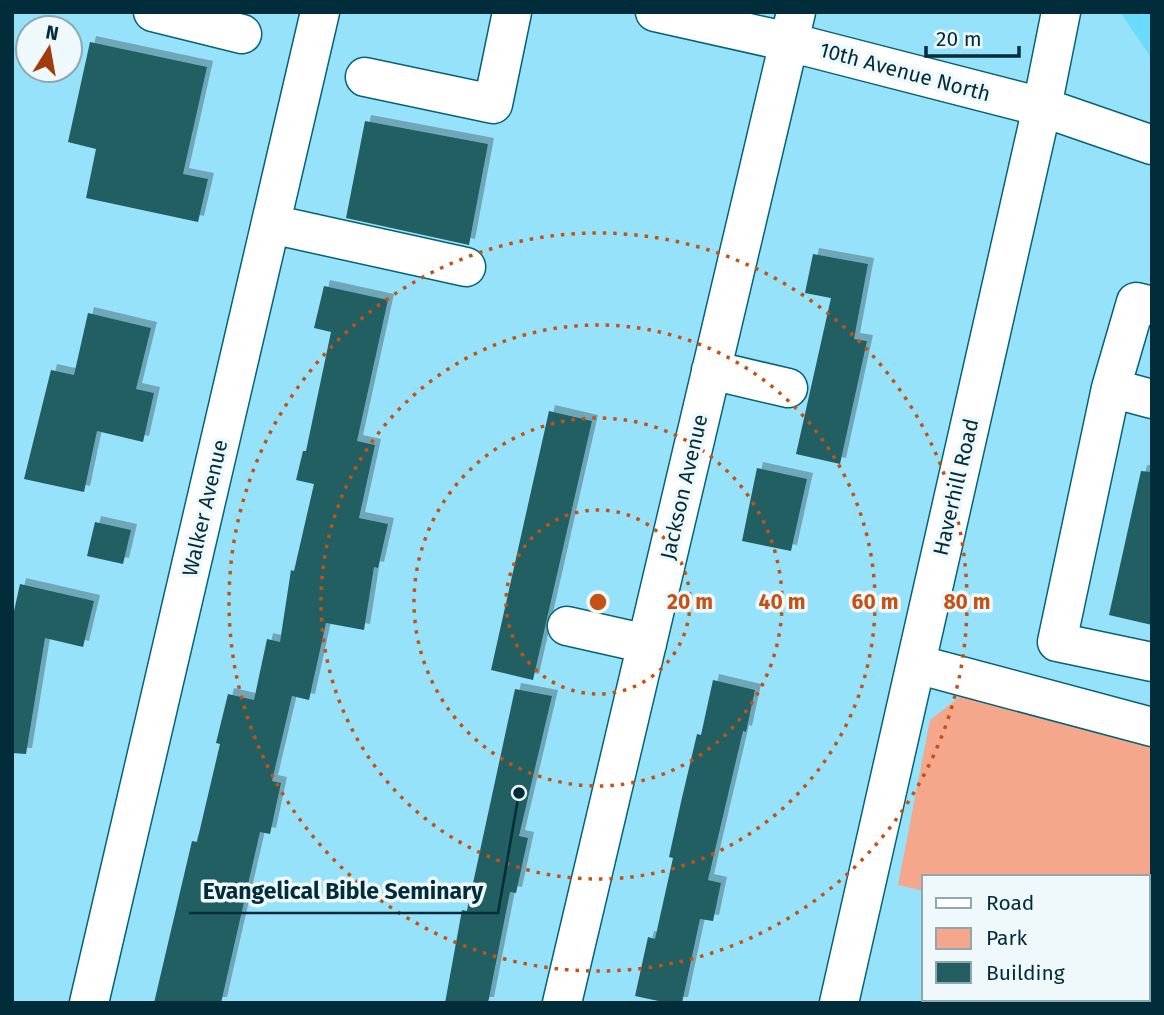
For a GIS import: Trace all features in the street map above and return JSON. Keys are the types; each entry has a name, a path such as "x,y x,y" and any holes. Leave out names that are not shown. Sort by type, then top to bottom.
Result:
{"street":[{"path":"153,12 242,34"},
{"name":"Walker Avenue","path":"89,1003 320,12"},
{"path":"365,77 494,104 512,12"},
{"name":"10th Avenue North","path":"655,12 793,27 1152,145"},
{"name":"Haverhill Road","path":"839,1003 1042,107 1061,12"},
{"name":"Jackson Avenue","path":"562,1003 793,27"},
{"path":"271,224 466,267"},
{"path":"1042,698 1057,642 1111,388 1136,302 1152,306"},
{"path":"712,370 788,388"},
{"path":"1111,388 1152,398"},
{"path":"567,626 647,643"},
{"path":"1057,642 1152,662"},
{"path":"916,664 1152,727"}],"shaded area":[{"path":"1120,12 1152,12 1152,59"}],"green space":[{"path":"971,688 1152,739 1152,943 1150,875 922,875 922,891 898,885 930,720"}],"building":[{"path":"90,42 207,67 183,174 208,179 198,222 86,198 96,149 68,142 81,84 84,84"},
{"path":"365,121 488,144 469,245 346,218"},
{"path":"813,254 868,264 854,339 867,341 840,464 796,454 831,298 805,293"},
{"path":"324,286 388,300 357,441 375,445 359,518 388,524 378,568 374,567 364,630 326,623 309,700 292,696 272,781 281,783 270,834 260,832 221,1003 154,1003 192,841 197,842 220,744 216,743 228,694 254,700 267,639 280,642 291,570 294,571 314,484 296,480 303,451 306,451 331,332 314,328"},
{"path":"88,313 151,328 136,389 154,393 143,442 97,431 84,492 24,479 51,370 74,375"},
{"path":"549,411 592,421 533,680 491,670"},
{"path":"757,468 807,479 791,551 742,541"},
{"path":"1141,471 1152,472 1152,625 1109,615"},
{"path":"95,522 131,530 123,564 87,556"},
{"path":"20,584 94,601 83,647 45,638 26,754 12,753 12,620"},
{"path":"713,680 755,690 708,880 721,883 713,921 700,919 682,1003 668,1003 635,996 648,937 655,939 673,858 669,857 681,802 697,734 701,735"},
{"path":"515,689 552,696 519,836 528,838 516,893 510,892 488,1003 445,1003 462,910 467,911"}],"place":[{"name":"Evangelical Bible Seminary","path":"519,793"}]}
